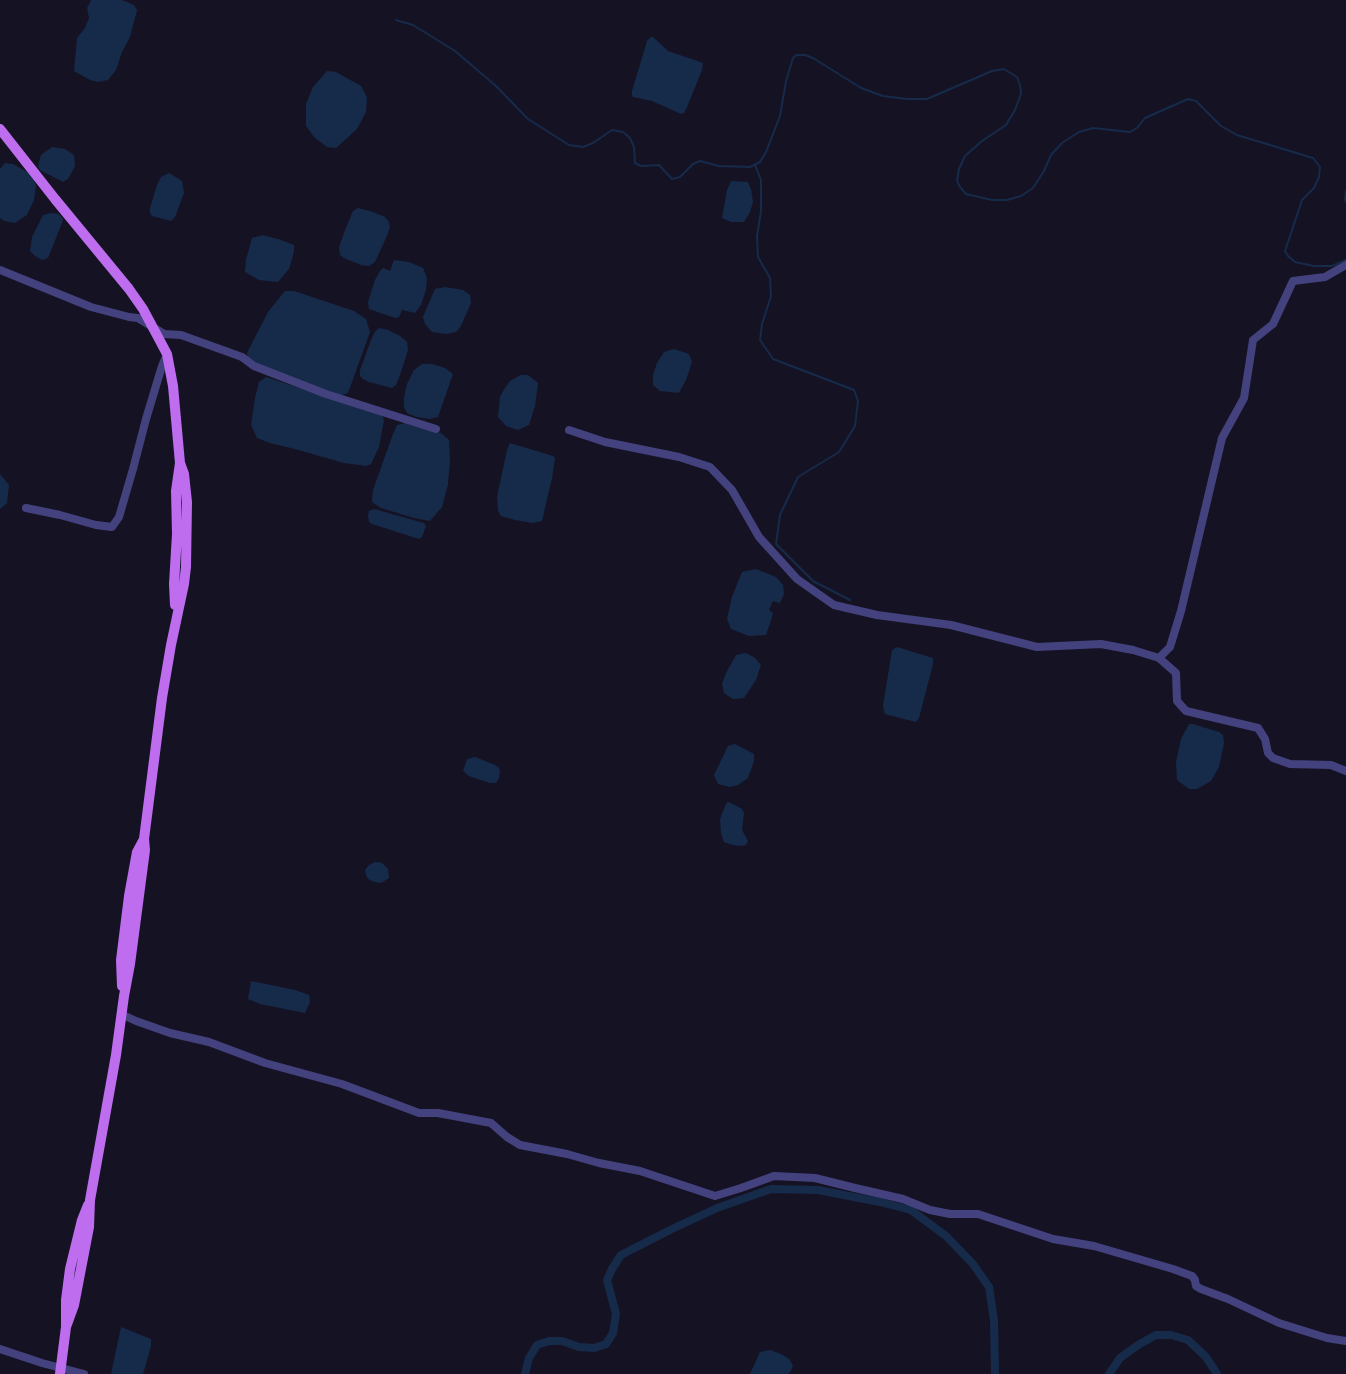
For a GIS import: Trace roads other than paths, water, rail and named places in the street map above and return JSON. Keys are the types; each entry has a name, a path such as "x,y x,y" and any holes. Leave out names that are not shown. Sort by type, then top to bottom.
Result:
{"main road":[{"path":"0,128 55,199 129,289 153,326 167,354 173,386 180,463 184,474 187,530 185,578 176,616 164,691 144,839 137,852 134,866 121,960 124,996 116,1055 90,1200 89,1227 74,1305 66,1327 60,1370"}],"street":[{"path":"1159,658 1170,647 1181,611 1222,438 1244,398 1253,340 1273,324 1293,281 1326,277 1346,265"},
{"path":"0,270 91,307 138,318 164,334 181,335 242,357 254,366 326,394 436,429"},
{"path":"26,508 60,515 96,525 112,527 119,517 134,469 146,419 167,354"},
{"path":"569,430 605,442 679,457 710,467 732,490 759,537 797,579 834,605 877,616 951,625 1037,647 1101,644 1133,650 1159,658 1176,673 1177,701 1186,711 1258,728 1265,739 1268,753 1273,758 1290,764 1332,765 1346,771"},
{"path":"121,1014 170,1033 209,1042 265,1063 342,1084 419,1113 438,1113 491,1124 520,1145 640,1171 715,1196 774,1176 815,1178 903,1199 930,1210 950,1214 978,1214 1053,1239 1094,1246 1174,1269 1192,1276 1195,1280 1196,1286 1201,1289 1228,1299 1279,1323 1327,1338 1346,1341"},
{"path":"0,1349 60,1370 84,1374"}],"water":[{"path":"91,0 122,0 134,5 137,10 130,37 122,52 116,70 108,80 98,82 90,80 74,71 77,38 85,28 89,18 87,8"},
{"path":"653,37 668,51 703,63 702,70 684,113 681,114 652,101 633,97 632,95 647,41"},
{"path":"327,71 336,72 361,86 367,97 366,112 357,129 336,148 327,147 314,137 306,126 306,104 313,87"},
{"path":"52,147 65,149 74,155 75,166 68,179 63,182 40,170 38,166 41,155"},
{"path":"5,163 13,164 31,174 36,185 34,200 27,215 15,223 4,221 0,218 0,169"},
{"path":"169,173 182,181 184,193 175,217 171,221 152,216 150,213 150,208 157,185 161,177"},
{"path":"731,181 748,182 751,189 753,202 750,212 744,222 731,222 722,218 727,190"},
{"path":"358,208 385,217 389,222 390,227 375,262 369,266 361,265 340,255 339,247 344,233 353,211"},
{"path":"51,213 59,214 63,219 48,258 42,260 30,251 32,237 43,215"},
{"path":"263,235 294,245 294,252 289,269 278,282 259,280 245,272 246,260 252,238"},
{"path":"394,260 409,262 423,268 427,278 426,290 421,305 415,313 402,310 399,317 395,318 369,309 368,302 375,280 380,271 383,268 390,271"},
{"path":"445,287 463,290 470,295 471,303 461,326 456,332 446,334 432,332 425,324 423,317 435,289"},
{"path":"285,291 294,291 354,311 366,319 370,332 348,393 339,396 273,372 248,359 247,353 268,312"},
{"path":"379,328 388,330 400,336 407,342 408,350 401,372 396,385 392,388 369,382 360,376 360,370 370,343 374,333"},
{"path":"674,349 689,354 692,362 686,380 679,393 660,391 653,385 653,375 657,363 664,352"},
{"path":"422,364 432,364 445,368 453,374 438,417 430,419 417,417 407,413 404,407 407,384 414,370"},
{"path":"521,375 528,375 538,383 535,406 529,425 518,430 506,426 498,417 500,397 503,391 510,381"},
{"path":"266,377 382,415 384,420 379,447 371,464 366,466 344,463 270,443 257,438 251,425 259,382"},
{"path":"405,423 441,433 449,440 450,460 448,484 442,507 430,521 414,518 381,508 372,502 373,490 393,434 397,425"},
{"path":"510,443 553,456 555,458 542,521 533,523 515,520 501,516 498,511 497,497 507,450"},
{"path":"0,474 9,485 7,503 0,509"},
{"path":"374,509 424,523 426,526 422,537 419,539 372,524 369,522 368,515 369,511"},
{"path":"756,569 776,577 783,585 784,594 780,603 773,601 769,610 773,613 766,635 749,636 731,629 727,619 732,597 742,572"},
{"path":"897,647 933,658 933,664 919,718 916,722 885,714 883,706 892,650"},
{"path":"746,653 755,658 761,665 756,680 744,698 733,699 724,693 722,684 736,655"},
{"path":"1189,724 1219,732 1223,735 1224,743 1219,767 1211,781 1197,789 1189,789 1177,780 1176,762 1181,739"},
{"path":"735,744 754,754 754,761 748,778 738,785 729,787 718,784 714,775 728,746"},
{"path":"475,757 499,768 499,778 496,783 490,783 469,776 463,771 467,759"},
{"path":"728,802 742,809 744,813 742,830 748,841 746,845 733,845 724,842 721,833 720,819"},
{"path":"375,862 382,863 388,869 389,878 381,883 368,879 366,875 365,870 369,865"},
{"path":"251,981 295,990 309,995 310,1002 305,1013 260,1004 248,999"},
{"path":"121,1327 151,1339 151,1346 143,1374 111,1374"},
{"path":"770,1350 789,1359 793,1365 791,1371 788,1374 750,1374 760,1352"}],"waterway":[{"path":"396,20 413,25 455,51 496,86 528,119 569,145 583,147 593,143 612,130 623,132 630,138 634,147 635,163 641,166 659,165 672,179 680,177 693,164 700,161 719,166 750,167 760,162 766,152 780,116 786,81 793,58 797,55 805,55 813,58 861,88 883,96 907,99 927,99 992,71 1004,69 1017,77 1021,94 1015,110 1006,125 982,141 965,156 959,169 957,181 966,194 992,200 1007,200 1021,196 1033,188 1044,171 1051,155 1062,143 1079,132 1093,128 1130,132 1137,128 1145,118 1188,99 1196,101 1221,126 1237,135 1313,158 1320,167 1319,177 1314,188 1302,200 1285,251 1295,262 1314,266 1332,266 1346,260"},
{"path":"755,165 761,180 761,211 757,236 758,257 770,278 771,296 762,324 760,340 773,359 854,390 858,401 855,426 839,452 798,477 780,515 776,544 813,581 850,600"},
{"path":"1346,191 1346,202"},
{"path":"525,1374 529,1358 537,1345 549,1341 562,1341 579,1347 594,1348 606,1344 613,1333 616,1314 607,1280 621,1255 717,1208 771,1189 818,1190 880,1202 911,1210 946,1236 973,1264 989,1287 994,1320 995,1374"},
{"path":"1109,1374 1120,1358 1138,1345 1156,1335 1171,1335 1188,1340 1206,1357 1217,1374"}]}
